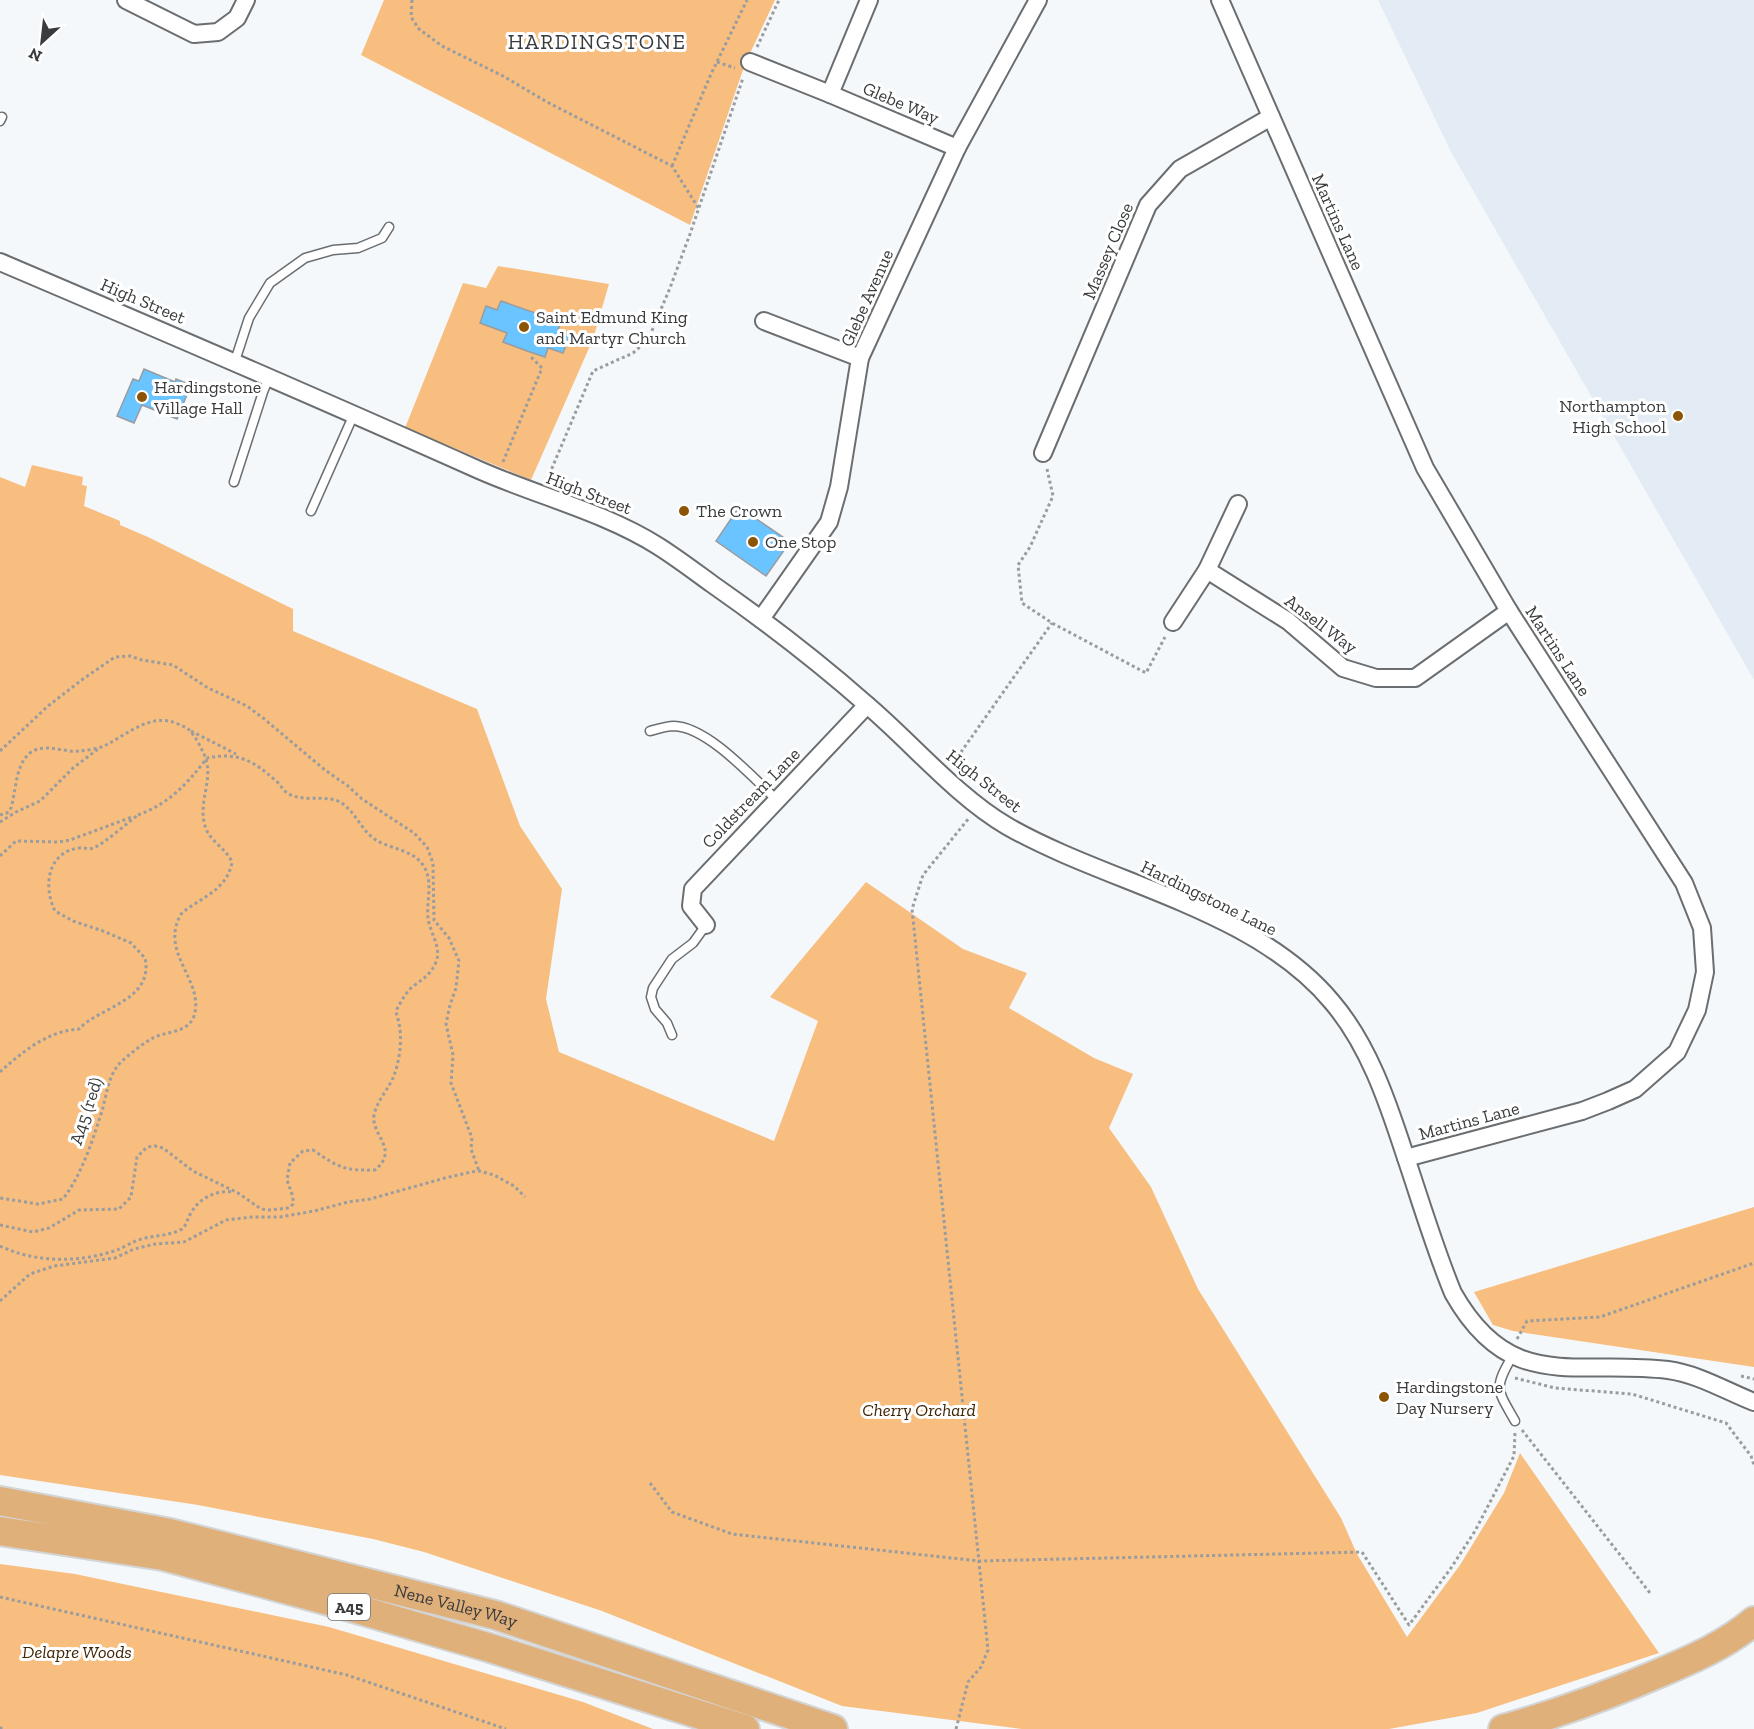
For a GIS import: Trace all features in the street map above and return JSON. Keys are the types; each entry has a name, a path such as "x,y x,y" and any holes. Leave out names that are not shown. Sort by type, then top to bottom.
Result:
{"highway":[{"name":"Nene Valley Way","path":"0,1501 170,1533 495,1615 833,1729"},
{"name":"Nene Valley Way","path":"0,1531 163,1556 487,1647 745,1729"},
{"path":"1503,1729 1618,1691 1735,1638 1754,1621"},
{"path":"692,1711 734,1729"}],"street":[{"path":"126,0 194,34 218,32 237,18 246,0"},
{"path":"830,94 869,0"},
{"name":"Glebe Avenue","path":"761,619 829,522 839,487 860,358 957,148 1038,0"},
{"name":"Martins Lane","path":"1220,0 1425,468 1509,611 1684,883 1702,928 1705,972 1697,1010 1677,1052 1635,1089 1582,1111 1406,1158"},
{"name":"Glebe Way","path":"748,67 830,94 957,148"},
{"name":"Massey Close","path":"1043,453 1148,205 1180,169 1271,117"},
{"name":"High Street","path":"0,262 235,361 496,478 632,530 665,550 761,619 867,705 979,806 1004,824 1099,868"},
{"path":"764,321 860,358"},
{"path":"1173,622 1207,570 1238,504"},
{"name":"Ansell Way","path":"1207,570 1287,621 1343,668 1377,678 1415,678 1509,611"},
{"name":"Coldstream Lane","path":"706,925 691,906 693,889 867,705"},
{"name":"Hardingstone Lane","path":"1099,868 1180,902 1244,933 1277,953 1309,977 1333,1002 1356,1034 1378,1079 1453,1293 1478,1330 1514,1348 1533,1364 1556,1368 1669,1370 1707,1381 1754,1402"},
{"name":"Hardingstone Lane","path":"1738,1396 1754,1410"}],"lane":[{"path":"235,361 249,318 270,283 305,258 333,250 358,248 382,238 389,227"},
{"path":"234,482 270,377"},
{"path":"311,511 354,414"},
{"path":"650,731 674,726 695,732 720,747 777,800"},
{"path":"672,1035 667,1023 655,1009 651,997 653,988 672,958 693,943 706,925"},
{"path":"1514,1348 1502,1374 1499,1392 1515,1421"}],"path":[{"path":"412,0 411,17 419,29 442,46 672,166 699,209"},
{"path":"672,166 717,62 747,0"},
{"path":"540,495 592,371 633,353 648,340 699,209 748,67 779,0"},
{"path":"717,62 748,67"},
{"path":"496,478 542,368 530,356"},
{"path":"1043,453 1053,496 1030,547 1018,565 1022,603 1052,623 1146,673 1173,622"},
{"path":"944,776 1052,623"},
{"path":"0,751 48,706 83,679 116,657 130,656 173,665 208,688 246,706 362,799 414,833 427,847 433,863 434,920 449,938 459,961 456,988 446,1024 453,1055 451,1083 472,1138 471,1149 478,1171"},
{"path":"0,822 40,801 73,768 101,747 157,720 172,721 268,774 287,794 299,798 332,799 342,803 375,839 404,851 420,861 429,880 427,906 438,953 429,974 411,989 396,1011 400,1036 399,1056 394,1075 379,1102 374,1118 386,1149 375,1170 338,1167 313,1149 306,1150 290,1162 287,1180 293,1204 289,1208 277,1210 261,1209 238,1193 193,1171 163,1148 147,1147 137,1158 131,1197 119,1209 79,1210 49,1228 33,1232 0,1225"},
{"path":"190,730 207,758"},
{"path":"0,815 7,813 11,808 21,768 30,753 41,748 68,752 101,747"},
{"path":"0,856 16,841 70,840 156,808 180,791 207,758 239,756"},
{"name":"A45 (red)","path":"0,1198 38,1204 63,1198 78,1178 102,1111 112,1074 122,1061 150,1039 172,1033 194,1017 194,991 177,954 176,928 182,913 211,894 226,880 232,862 230,856 210,837 204,823 209,773 207,758"},
{"path":"0,1072 21,1053 49,1036 68,1029 79,1029 88,1020 107,1012 128,998 142,982 146,968 145,958 131,943 73,921 55,911 49,883 50,869 57,858 80,848 93,848 138,814"},
{"path":"956,1729 968,1682 981,1667 988,1650 912,909 923,875 967,821"},
{"path":"0,1301 30,1274 54,1266 115,1258 134,1249 155,1244 184,1242 226,1221 252,1217 280,1217 314,1211 478,1171 514,1186 525,1197"},
{"path":"0,1246 22,1255 60,1260 115,1251 142,1239 183,1228 196,1206 212,1194 226,1191 238,1193"},
{"path":"1514,1348 1527,1321 1600,1317 1754,1263"},
{"path":"1502,1374 1556,1388 1632,1394 1726,1423 1753,1454 1754,1465"},
{"path":"650,1483 672,1512 732,1534 979,1561 1362,1551 1408,1625 1451,1568 1475,1531 1514,1456 1515,1421"},
{"path":"1515,1421 1650,1593"},
{"path":"0,1597 347,1676 506,1729"}],"shaded area":[{"name":"Northampton High School","path":"1378,0 1754,0 1754,680 1451,152"}],"green space":[{"path":"384,0 775,0 745,64 690,225 361,55"},
{"path":"498,266 609,284 593,339 531,480 405,428 463,283 486,288"},
{"name":"Cherry Orchard","path":"32,465 83,477 82,485 87,486 84,506 120,521 120,525 293,609 293,631 477,709 520,826 562,889 546,999 559,1052 774,1141 818,1021 770,997 866,882 963,949 1027,973 1009,1008 1094,1058 1133,1074 1109,1128 1151,1187 1198,1289 1341,1518 1357,1554 1407,1637 1460,1565 1504,1493 1520,1453 1659,1653 1477,1713 1389,1729 1022,1729 842,1706 602,1611 424,1552 373,1539 198,1505 0,1475 0,477 25,487"},
{"path":"1754,1207 1754,1367 1513,1331 1493,1325 1474,1292"},
{"name":"Delapre Woods","path":"0,1564 75,1574 329,1627 583,1702 653,1729 0,1729"}],"building":[{"name":"Saint Edmund King and Martyr Church","path":"501,301 561,322 558,330 570,335 563,353 548,348 545,357 527,351 503,342 507,333 480,323 486,306 497,310"},
{"name":"Hardingstone Village Hall","path":"144,369 175,382 176,379 191,385 177,419 142,405 134,423 117,416 133,379 139,381"},
{"name":"One Stop","path":"739,507 790,542 766,576 716,541"}],"place":[{"name":"Saint Edmund King and Martyr Church","path":"524,327"},
{"name":"Hardingstone Village Hall","path":"142,397"},
{"name":"Northampton High School","path":"1678,416"},
{"name":"The Crown","path":"684,511"},
{"name":"One Stop","path":"753,542"},
{"name":"Hardingstone Day Nursery","path":"1384,1397"}],"district":[{"name":"HARDINGSTONE","path":"597,42"}]}
